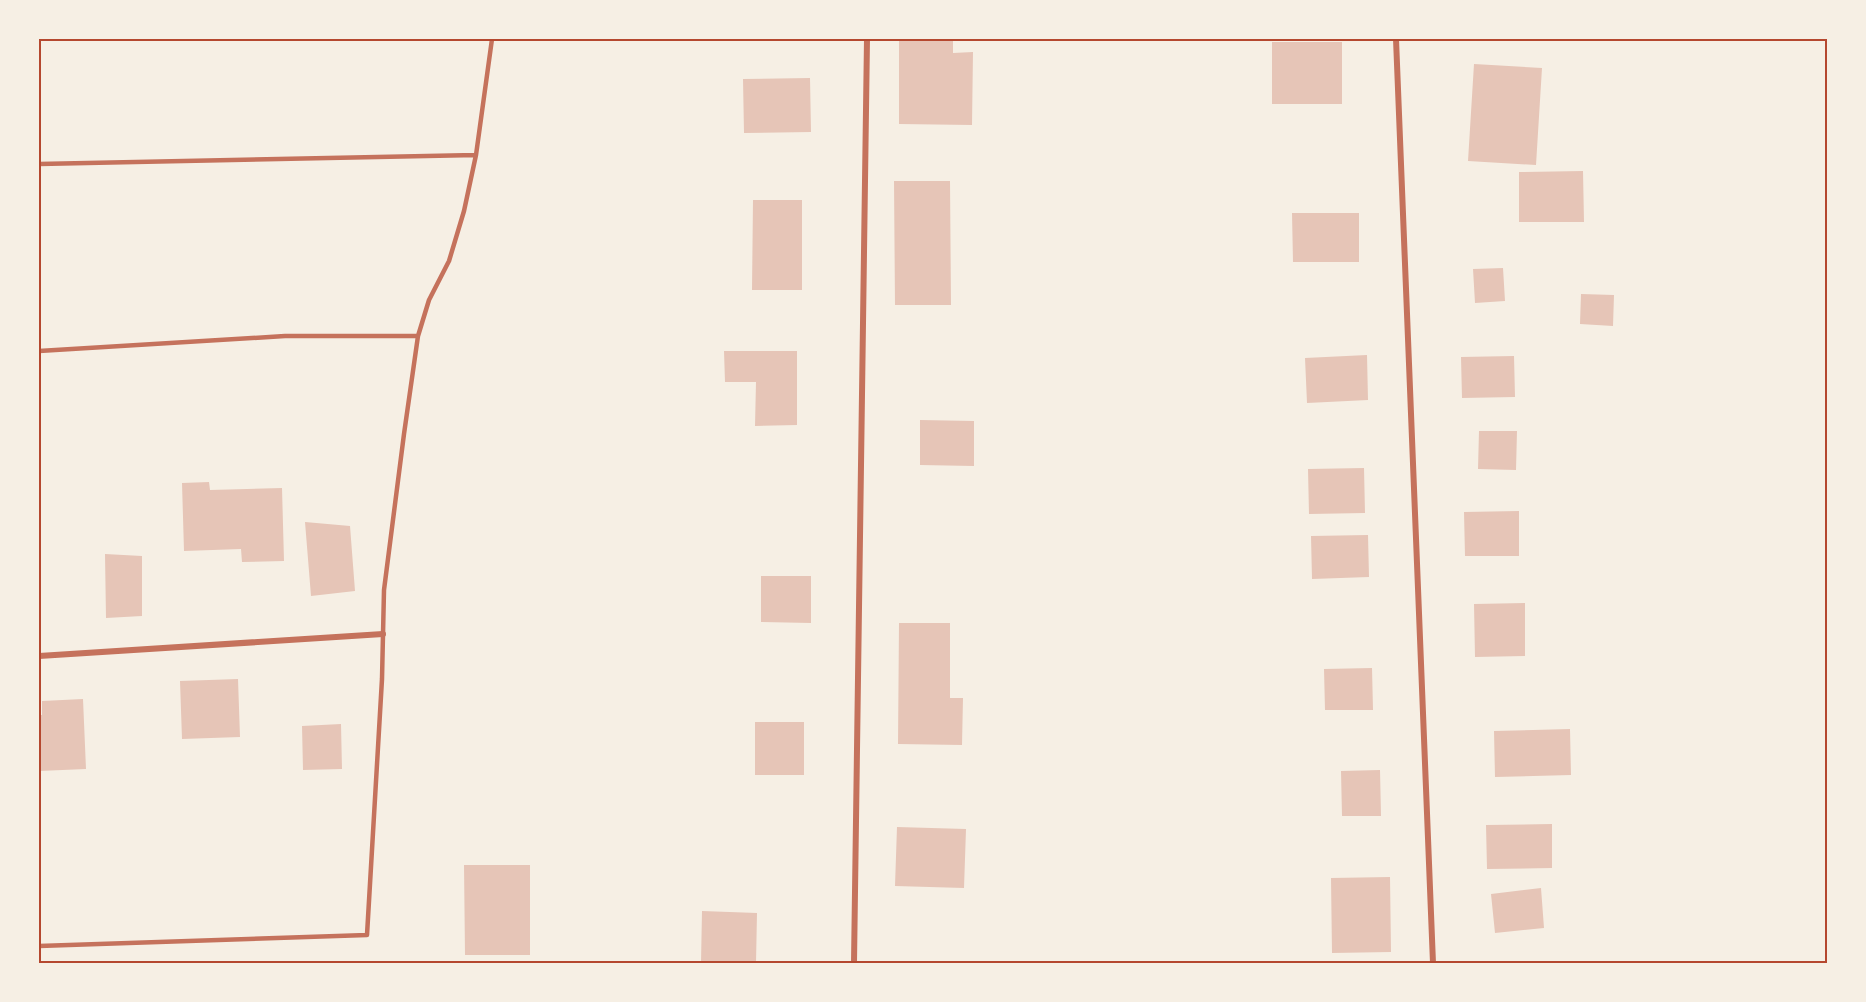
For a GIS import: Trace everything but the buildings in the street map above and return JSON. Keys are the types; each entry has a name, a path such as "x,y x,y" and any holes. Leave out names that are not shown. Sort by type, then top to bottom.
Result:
{"street":[{"path":"854,963 867,39"},
{"path":"1396,39 1433,963"},
{"path":"39,656 383,634"}],"lane":[{"path":"39,946 367,935 382,680 384,590 418,336 429,300 449,261 464,211 476,155 492,39"},
{"path":"39,164 476,155"},
{"path":"39,351 285,336 418,336"}]}
